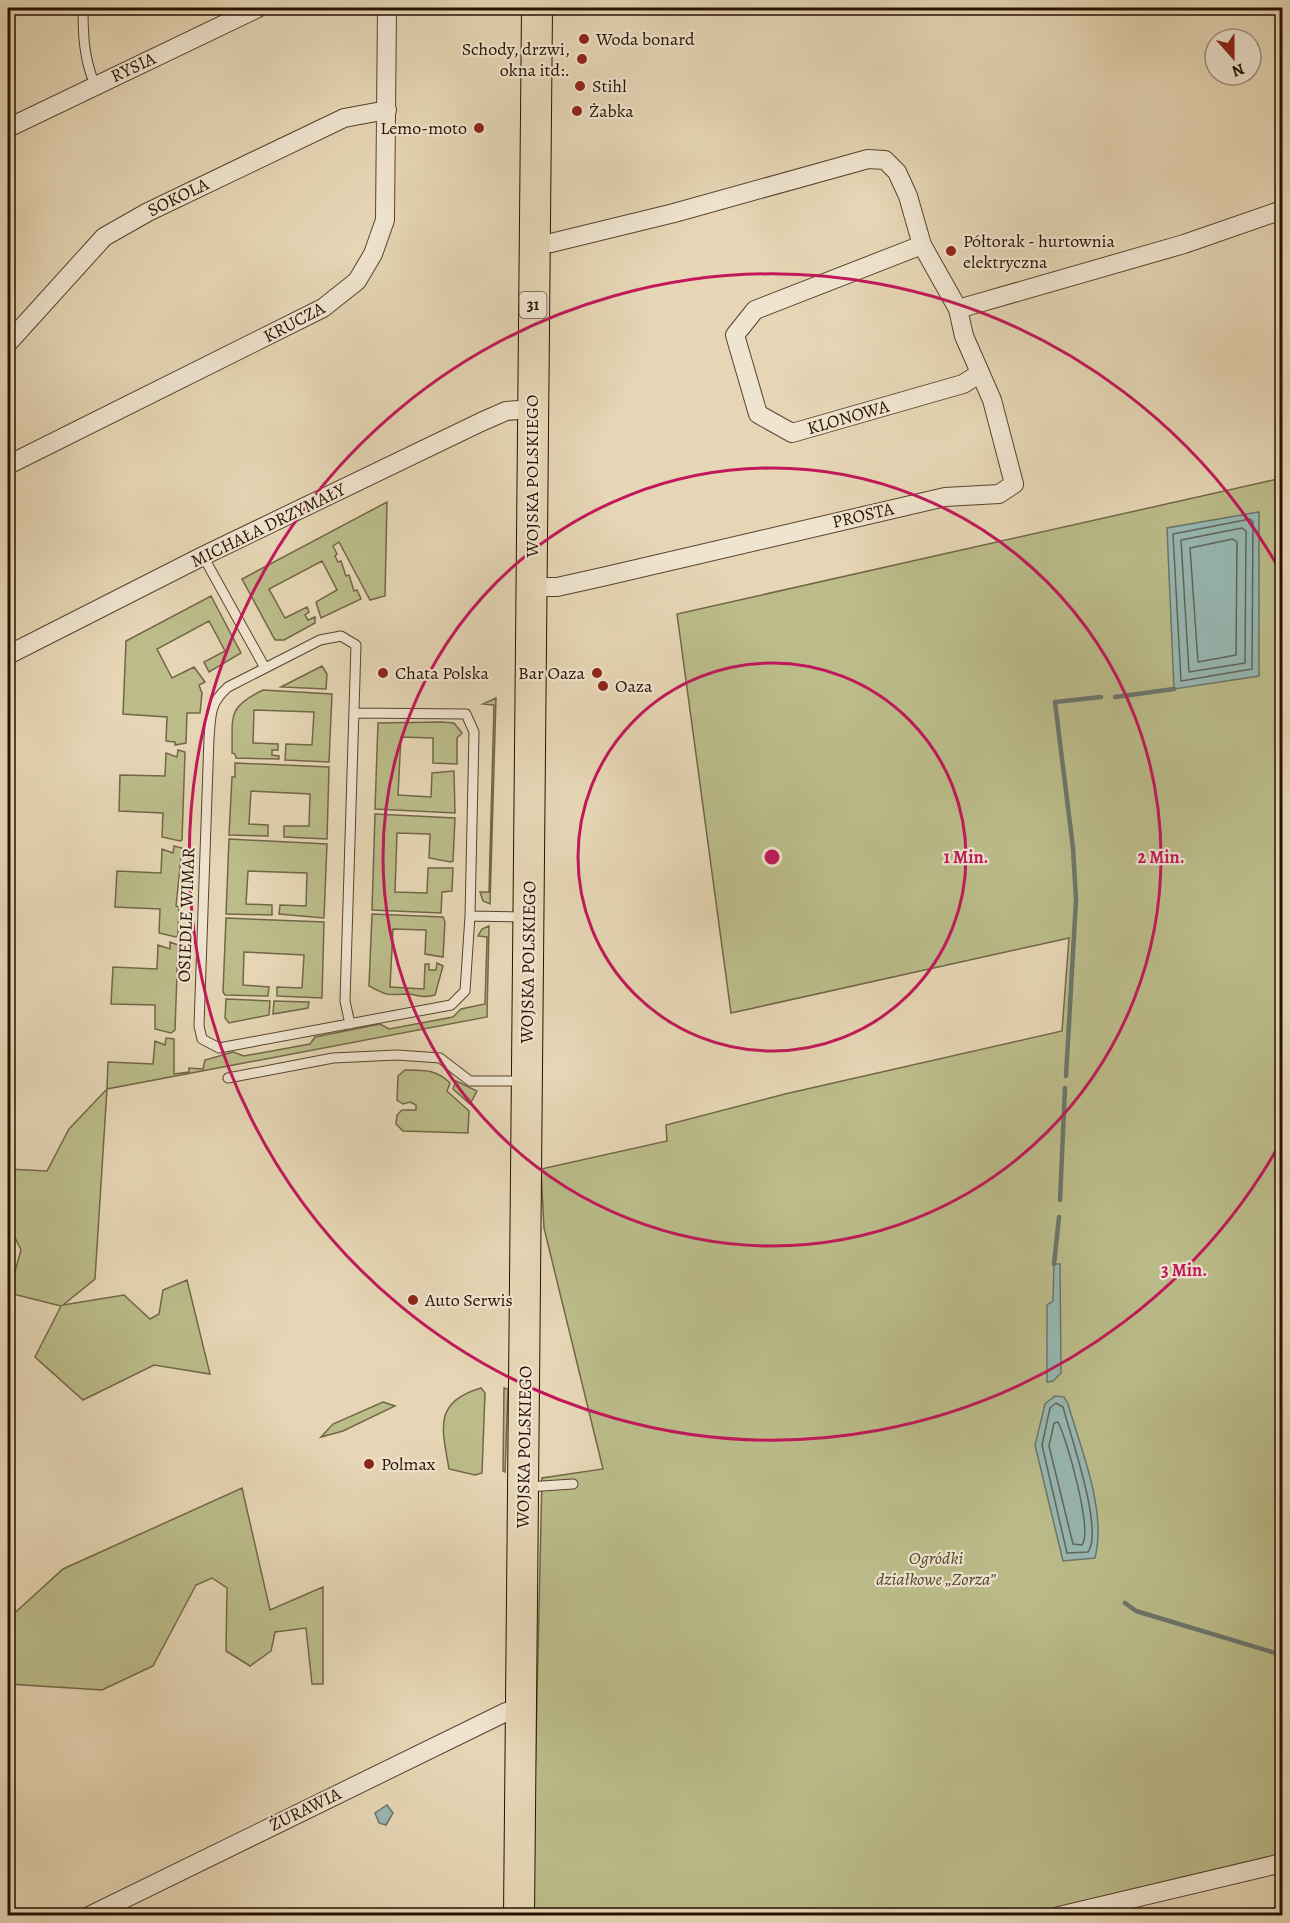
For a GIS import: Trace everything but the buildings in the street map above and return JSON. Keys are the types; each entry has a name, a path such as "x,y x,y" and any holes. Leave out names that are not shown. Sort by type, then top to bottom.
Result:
{"main road":[{"name":"WOJSKA POLSKIEGO","path":"519,1916 537,8"}],"street":[{"name":"RYSIA","path":"8,128 258,8"},
{"name":"KRUCZA","path":"8,465 323,308 357,281 373,254 386,220 387,8"},
{"name":"SOKOLA","path":"8,343 104,237 148,212 344,118 387,110"},
{"path":"534,243 552,243 674,213 868,159 885,160 897,172 908,196 922,245 958,309 1185,244 1282,210"},
{"name":"KLONOWA","path":"922,245 755,310 735,335 758,414 792,433 963,384 979,374"},
{"name":"PROSTA","path":"531,587 557,587 945,497 999,494 1014,484 992,400 964,336 958,309"},
{"name":"MICHAŁA DRZYMAŁY","path":"8,655 203,556 497,414 532,409"},
{"name":"ŻURAWIA","path":"89,1916 506,1712 522,1708"},
{"path":"1059,1916 1282,1863"}],"lane":[{"path":"83,8 83,44 87,66 95,85"},
{"path":"203,556 265,668"},
{"name":"OSIEDLE WIMAR","path":"350,1024 345,1001 356,645 341,636 320,640 228,687 215,698 211,712 199,1026 202,1039 219,1048 350,1024 451,1005 465,992 470,916 474,732 466,714 355,713"},
{"path":"470,916 529,916"},
{"path":"228,1078 333,1058 398,1056 440,1058 470,1081 527,1082"},
{"path":"523,1487 573,1484"}],"green space":[{"name":"Ogródki działkowe „Zorza”","path":"1282,478 1282,1856 1032,1915 532,1916 542,1478 603,1469 544,1228 541,1169 667,1141 666,1125 785,1094 1062,1031 1069,938 731,1013 677,614"},
{"path":"387,502 385,596 370,600 339,542 333,546 337,554 335,556 338,562 341,561 346,576 349,575 354,591 357,590 361,599 321,618 316,602 337,590 322,561 269,589 285,618 307,607 309,612 305,615 308,620 315,617 315,623 284,640 275,640 242,579"},
{"path":"211,596 241,653 209,672 204,662 225,651 209,621 157,649 172,678 194,667 205,682 199,685 202,693 200,713 187,713 186,743 175,745 175,742 166,741 167,717 123,714 126,641"},
{"path":"322,666 327,674 326,689 281,687"},
{"path":"263,690 332,694 329,762 285,760 286,744 312,745 314,712 254,710 253,743 278,744 278,750 272,750 272,755 279,756 279,759 236,758 232,753 234,714 243,702"},
{"path":"496,698 490,904 483,901 480,892 489,892 494,705 483,704"},
{"path":"378,723 454,723 462,733 457,738 457,764 433,763 433,738 401,737 398,795 431,797 432,773 454,771 455,813 375,809"},
{"path":"178,750 185,752 182,840 180,841 162,837 163,813 119,811 120,775 165,776 166,753 177,757"},
{"path":"235,763 329,767 327,839 284,837 284,826 309,826 310,794 251,791 249,824 268,825 268,836 229,835 232,777 235,777"},
{"path":"375,814 455,818 453,861 451,862 429,858 430,834 397,833 395,892 427,893 428,868 453,868 452,891 442,892 441,913 372,910"},
{"path":"229,839 327,844 324,918 279,914 280,905 306,906 307,873 248,871 246,904 272,905 272,915 226,914"},
{"path":"174,846 182,848 176,906 179,907 176,937 159,933 160,909 115,907 117,871 161,873 162,849 173,853"},
{"path":"372,914 443,917 445,922 443,957 425,954 426,930 393,929 390,987 424,989 425,964 429,964 429,970 436,970 437,963 443,966 435,995 426,997 387,994 369,986"},
{"path":"226,918 324,922 322,998 277,996 277,987 302,988 304,955 244,952 243,985 269,987 268,996 225,995 223,992"},
{"path":"489,926 487,1017 107,1089 108,1062 153,1064 155,1041 165,1045 166,1038 174,1039 174,1074 189,1072 189,1068 203,1069 205,1060 233,1052 244,1056 310,1044 315,1037 380,1024 389,1029 453,1017 461,1009 485,1004 487,937 478,936 482,929"},
{"path":"170,942 178,945 175,1030 171,1033 155,1029 155,1005 111,1004 113,967 157,969 158,945 170,949"},
{"path":"226,999 270,1001 269,1015 229,1023 225,1018"},
{"path":"274,1001 309,1002 308,1008 273,1014"},
{"path":"405,1070 423,1070 434,1073 450,1083 447,1091 469,1111 468,1133 403,1131 396,1124 397,1115 402,1110 416,1110 416,1105 410,1102 403,1104 397,1100 398,1076"},
{"path":"456,1081 477,1091 470,1104 453,1089"},
{"path":"107,1089 95,1279 63,1305 124,1295 150,1319 159,1314 163,1290 187,1280 210,1374 154,1365 83,1400 35,1357 61,1306 9,1293 21,1250 8,1223 8,1169 47,1171 69,1129"},
{"path":"481,1388 485,1393 482,1473 475,1475 449,1469 443,1429 444,1418 455,1401"},
{"path":"504,1388 508,1389 505,1472 503,1471"},
{"path":"383,1402 395,1406 343,1431 321,1437 333,1424"},
{"path":"242,1488 270,1610 323,1587 323,1684 312,1684 306,1628 275,1632 271,1651 250,1666 226,1651 227,1588 212,1578 196,1585 153,1666 102,1690 8,1684 8,1619 63,1569"}],"water":[{"path":"1259,512 1259,676 1174,689 1167,528"},
{"path":"1054,1264 1060,1264 1061,1373 1053,1381 1047,1382 1047,1305 1053,1301"},
{"path":"1055,1396 1064,1397 1068,1404 1091,1480 1098,1520 1095,1558 1063,1561 1035,1445 1045,1404"},
{"path":"387,1805 393,1813 386,1825 379,1823 375,1813"}],"waterway":[{"path":"1115,697 1174,689"},
{"path":"1066,1076 1076,900 1073,848 1055,702 1101,697"},
{"path":"1060,1200 1065,1088"},
{"path":"1054,1264 1059,1217"},
{"path":"1125,1603 1136,1611 1282,1655"}],"place":[{"name":"Woda bonard","path":"584,39"},
{"name":"Schody, drzwi, okna itd:.","path":"582,59"},
{"name":"Stihl","path":"580,86"},
{"name":"Żabka","path":"577,111"},
{"name":"Lemo-moto","path":"479,128"},
{"name":"Półtorak - hurtownia elektryczna","path":"951,251"},
{"name":"Chata Polska","path":"383,673"},
{"name":"Bar Oaza","path":"597,673"},
{"name":"Oaza","path":"603,686"},
{"name":"Auto Serwis","path":"413,1300"},
{"name":"Polmax","path":"369,1464"}]}
